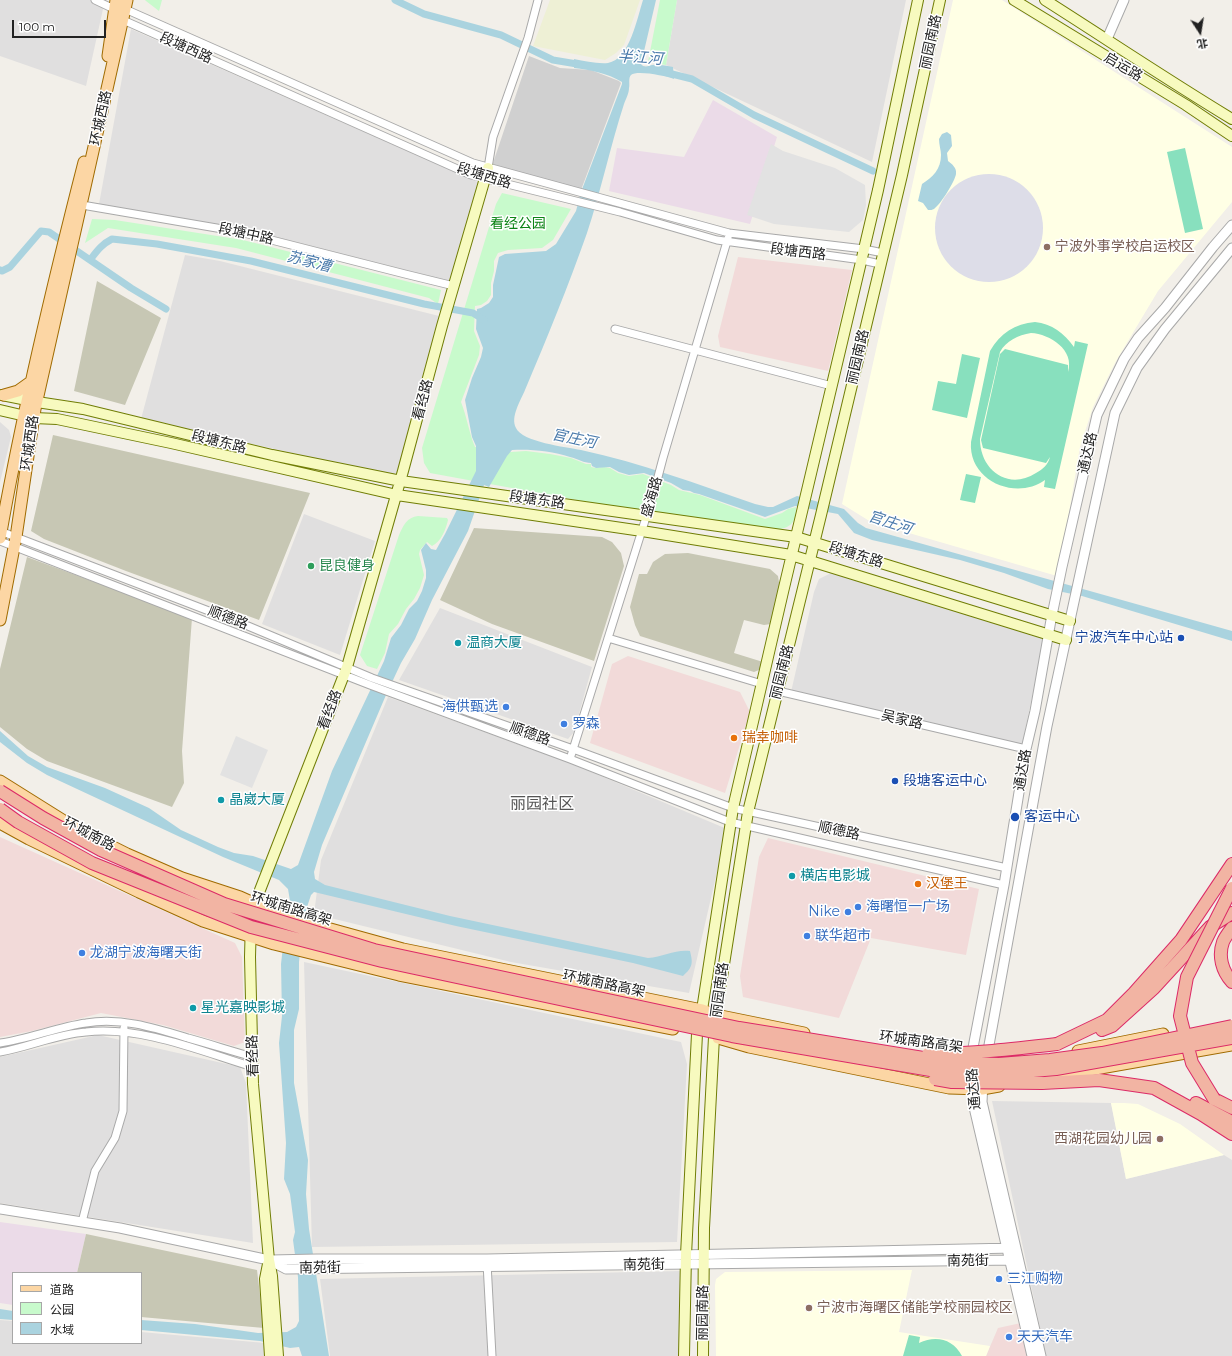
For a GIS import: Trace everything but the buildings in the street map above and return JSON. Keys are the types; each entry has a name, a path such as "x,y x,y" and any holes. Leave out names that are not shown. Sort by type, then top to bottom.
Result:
{"highway":[{"name":"环城南路高架","path":"0,791 43,818 101,850 224,904 374,950 886,1058 948,1073 998,1074 1056,1069 1232,1038"},
{"name":"环城南路高架","path":"0,809 18,822 92,863 251,927 382,961 724,1035 886,1058 954,1064 999,1064 1050,1060 1102,1053 1232,1026"},
{"path":"1057,1044 1107,1020 1134,993 1181,940 1232,864"},
{"path":"1232,888 1187,977 1180,1016 1192,1063 1214,1099 1232,1108"},
{"path":"886,1058 953,1054 1057,1044 1077,1039 1112,1026 1154,988 1210,927 1232,913"},
{"path":"1232,928 1223,942 1221,960 1226,975 1232,982"},
{"path":"886,1058 924,1077 952,1082 1042,1083 1099,1080 1154,1088 1178,1094 1232,1122"},
{"path":"1154,1088 1201,1114 1232,1134"}],"main road":[{"name":"丽园南路","path":"684,1356 686,1259 697,1034 702,1010 730,822 798,525 862,260 918,0"},
{"name":"丽园南路","path":"703,1356 704,1259 714,1037 716,1015 745,826 902,175 940,0"},
{"name":"启运路","path":"1014,0 1186,105 1232,136"},
{"name":"启运路","path":"1045,0 1177,86 1232,119"},
{"name":"环城西路","path":"70,234 82,205 121,8"},
{"name":"环城西路","path":"70,234 121,8"},
{"name":"看经路","path":"274,1355 272,1333 272,1276 269,1260 253,1084 250,957 251,919 267,871 346,671 401,481 442,326 488,168"},
{"path":"64,264 70,234"},
{"name":"环城西路","path":"32,402 32,381 64,264"},
{"name":"环城西路","path":"0,535 64,264"},
{"path":"2,395 18,391 32,381"},
{"name":"段塘东路","path":"2,395 32,402 83,409 272,455 401,481 796,537 1070,619"},
{"name":"段塘东路","path":"0,410 29,417 73,422 397,495 642,531 791,556 1066,640"},
{"name":"环城西路","path":"0,620 15,541 29,417"},
{"name":"环城南路","path":"0,781 75,828 127,854 182,878 240,897 269,910 316,925 403,949 702,1010 716,1015 924,1058 987,1060 1052,1056 1232,1021"},
{"path":"0,823 29,839 203,921 274,944 399,975 714,1037 749,1047 949,1088 976,1089 1232,1045"}],"street":[{"path":"95,0 121,8"},
{"path":"488,168 493,137 528,38 538,0"},
{"path":"1106,39 1124,0"},
{"name":"段塘西路","path":"121,8 473,164 729,233 864,249 883,253"},
{"name":"段塘西路","path":"121,8 472,175 717,240 862,260 880,264"},
{"name":"段塘中路","path":"82,205 240,232 454,286"},
{"name":"通达路","path":"976,1089 971,1059 1004,885 1026,749 1035,711 1052,614 1097,415 1124,359 1138,338 1165,308 1232,225"},
{"name":"盛海路","path":"570,759 654,492 729,233"},
{"name":"通达路","path":"1041,1356 973,1103 976,1089 987,1060 1047,726 1115,413 1137,368 1165,329 1232,248"},
{"path":"615,329 832,386"},
{"name":"顺德路","path":"0,535 730,822 1004,885"},
{"path":"608,638 762,684"},
{"name":"顺德路","path":"394,690 573,749 733,808 1007,868"},
{"name":"吴家路","path":"778,691 1026,749"},
{"path":"0,1043 86,1023 104,1021 124,1022 175,1034 253,1062"},
{"path":"82,1222 95,1171 115,1138 123,1111 124,1022"},
{"path":"0,1052 18,1049 56,1038 85,1032 124,1031 253,1062"},
{"name":"南苑街","path":"0,1209 127,1229 269,1260 316,1268 487,1262 686,1259 1015,1260"},
{"name":"南苑街","path":"704,1259 1012,1248"},
{"name":"南苑街","path":"289,1264 317,1259 487,1262"},
{"name":"通达路","path":"1015,1260 1032,1356"},
{"path":"487,1262 492,1356"}],"shaded area":[{"path":"0,0 105,0 86,86 0,56"},
{"path":"550,0 640,0 624,45 616,53 605,60 533,46"},
{"path":"677,0 906,0 872,162 666,65"},
{"name":"宁波外事学校启运校区","path":"953,0 1002,0 1232,147 1232,202 1158,291 1116,361 1093,407 1080,447 1057,576 871,522 842,504"},
{"path":"131,29 480,183 449,281 240,228 99,204"},
{"path":"529,56 560,68 591,70 621,83 581,190 492,166"},
{"path":"713,100 777,137 750,224 609,191 617,148 684,157"},
{"path":"771,144 783,151 835,168 865,185 866,205 863,220 849,232 774,224 747,215"},
{"path":"989,174 1010,178 1027,190 1039,207 1043,228 1039,249 1027,266 1010,278 989,282 968,278 951,266 939,249 935,228 939,207 951,190 968,178"},
{"path":"185,255 220,261 443,317 399,477 141,419"},
{"path":"738,257 852,270 828,371 720,347 718,336"},
{"path":"97,281 161,318 125,405 74,391"},
{"path":"0,422 9,430 11,437 0,482"},
{"path":"53,435 310,493 259,620 44,539 31,531"},
{"path":"304,514 375,541 340,655 262,624"},
{"path":"474,528 602,537 612,542 621,553 624,566 594,661 492,624 440,600"},
{"path":"688,553 770,569 778,576 780,589 771,624 764,625 744,620 734,653 763,662 759,670 754,672 640,636 630,607 639,574 647,574 653,562 665,554"},
{"path":"27,557 192,618 182,751 184,783 172,807 47,761 27,749 0,727 0,669"},
{"path":"831,573 1040,635 1043,642 1022,745 791,692 814,592 819,579"},
{"path":"440,608 592,667 574,732 568,739 399,680"},
{"path":"628,656 740,692 750,712 725,793 590,743 612,664"},
{"path":"388,697 570,763 727,829 689,993 511,962 314,914 321,860"},
{"path":"236,736 268,750 252,788 220,775"},
{"path":"0,837 235,943 242,957 245,1042 234,1046 163,1025 101,1013 32,1031 0,1037"},
{"path":"768,838 979,889 966,955 871,938 839,1018 743,997 740,976 759,857"},
{"path":"304,962 681,1042 687,1064 677,1242 312,1247"},
{"path":"98,1035 240,1067 246,1083 253,1243 0,1203 0,1057"},
{"path":"992,1101 1111,1103 1126,1179 1224,1155 1232,1160 1232,1356 1046,1356"},
{"name":"西湖花园幼儿园","path":"1111,1103 1138,1104 1180,1124 1224,1155 1126,1179"},
{"path":"0,1222 86,1234 77,1272 12,1272 12,1305 0,1303"},
{"path":"86,1234 257,1270 264,1328 142,1317 142,1272 77,1272"},
{"name":"宁波市海曙区储能学校丽园校区","path":"912,1270 899,1332 990,1346 986,1356 716,1356 715,1285 716,1279 725,1272"},
{"path":"681,1271 680,1356 330,1356 320,1279"},
{"path":"0,1320 12,1321 12,1344 142,1344 142,1332 265,1343 266,1356 0,1356"},
{"name":"天天汽车","path":"1021,1323 1028,1356 986,1356 998,1328"}],"green space":[{"path":"145,0 162,0 159,11 146,1"},
{"path":"660,0 677,0 666,65 648,62"},
{"path":"1185,148 1203,229 1185,233 1167,152"},
{"name":"看经公园","path":"502,193 571,209 553,240 542,248 508,250 498,253 494,261 491,295 487,301 481,305 475,306 474,331 480,346 479,355 461,402 475,447 511,452 526,451 550,454 591,464 591,467 610,468 618,473 629,476 643,474 671,485 679,490 700,495 765,519 796,507 795,517 791,524 785,528 775,530 637,511 430,473 424,463 422,448 496,204"},
{"path":"92,219 115,220 243,240 441,290 438,304 429,298 236,248 108,228 85,243"},
{"path":"1028,323 1041,323 1052,327 1062,333 1074,347 1075,341 1088,344 1055,489 1044,487 1045,480 1033,486 1021,488 996,484 985,477 977,467 972,456 971,442 990,351 1003,334 1015,327","holes":["1031,333 1053,340 1064,350 1068,357 1069,364 1068,372 1068,365 1005,349 1000,354 981,440 983,448 1046,463 1050,457 1048,462 1041,470 1026,478 1015,480 1006,478 990,468 981,450 980,439 1000,352 1009,342 1017,337"]},
{"path":"962,354 980,358 967,418 932,410 938,381 956,384"},
{"path":"966,474 981,477 975,503 960,500"},
{"path":"418,516 447,518 448,520 438,542 432,546 427,542 420,550 419,554 424,575 420,588 398,624 389,634 385,653 377,669 367,666 360,655 399,535 408,520"},
{"path":"909,1335 920,1337 919,1343 932,1339 944,1340 954,1346 962,1356 903,1356"}],"water":[{"path":"643,0 656,0 641,64 643,66 657,65 673,67 674,79 645,73 630,76 628,94 619,120 587,233 557,312 515,414 514,424 520,433 545,443 603,455 647,468 755,504 773,507 797,496 844,509 858,523 866,528 1232,631 1232,641 1082,596 1048,589 1004,573 960,560 872,540 854,533 838,514 795,506 765,517 690,491 683,490 671,483 644,473 629,475 610,467 596,468 592,466 591,463 556,453 534,450 512,450 489,487 484,485 468,531 432,600 415,639 401,663 386,695 322,845 314,872 315,879 325,885 450,916 648,958 680,951 690,951 692,962 689,970 683,976 633,963 456,926 314,892 311,895 304,916 299,962 299,1009 294,1030 294,1083 308,1160 306,1194 309,1229 329,1356 302,1356 299,1347 290,1348 260,1341 142,1330 142,1320 195,1324 258,1333 287,1332 296,1327 299,1321 298,1277 293,1240 295,1232 290,1194 284,1179 286,1143 279,1043 282,1016 281,964 287,911 290,901 288,889 279,880 223,857 47,775 27,763 0,742 0,731 28,756 47,767 105,788 149,808 181,830 218,847 234,853 253,856 291,869 298,865 332,771 384,661 391,638 401,625 409,609 417,601 422,591 426,578 426,570 421,550 426,543 431,549 436,550 476,471 476,446 472,437 465,400 483,348 476,329 477,309 489,303 493,297 493,285 499,257 505,254 546,251 556,244 576,211 581,192 622,84 622,82 605,74 574,68 574,59 604,63 616,60 627,46 635,27"},
{"path":"947,132 951,135 952,146 947,153 948,161 955,168 956,174 944,198 934,209 928,210 923,203 918,201 922,184 936,172 940,164 941,155 939,139 942,134"},
{"path":"0,1309 12,1311 12,1320 0,1319"}],"waterway":[{"name":"半江河","path":"395,0 424,14 501,35 553,60 583,65"},
{"name":"半江河","path":"664,72 692,79 754,115 873,171"},
{"name":"苏家漕","path":"0,270 2,271 10,267 41,231 49,232 131,288 166,309"},
{"name":"苏家漕","path":"90,260 102,245 112,239 157,244 251,261 424,304 473,313 484,320"}],"place":[{"name":"宁波外事学校启运校区","path":"1047,247"},
{"name":"昆良健身","path":"311,566"},
{"name":"宁波汽车中心站","path":"1181,638"},
{"name":"温商大厦","path":"458,643"},
{"name":"海供甄选","path":"506,707"},
{"name":"罗森","path":"564,724"},
{"name":"瑞幸咖啡","path":"734,738"},
{"name":"段塘客运中心","path":"895,781"},
{"name":"晶崴大厦","path":"221,800"},
{"name":"客运中心","path":"1015,817"},
{"name":"横店电影城","path":"792,876"},
{"name":"汉堡王","path":"918,884"},
{"name":"海曙恒一广场","path":"858,907"},
{"name":"Nike","path":"848,912"},
{"name":"联华超市","path":"807,936"},
{"name":"龙湖宁波海曙天街","path":"82,953"},
{"name":"星光嘉映影城","path":"193,1008"},
{"name":"西湖花园幼儿园","path":"1160,1139"},
{"name":"三江购物","path":"999,1279"},
{"name":"宁波市海曙区储能学校丽园校区","path":"809,1308"},
{"name":"天天汽车","path":"1009,1337"}],"district":[{"name":"丽园社区","path":"542,804"}],"water label":[{"name":"官庄河","path":"574,439"},
{"name":"官庄河","path":"890,523"}]}
